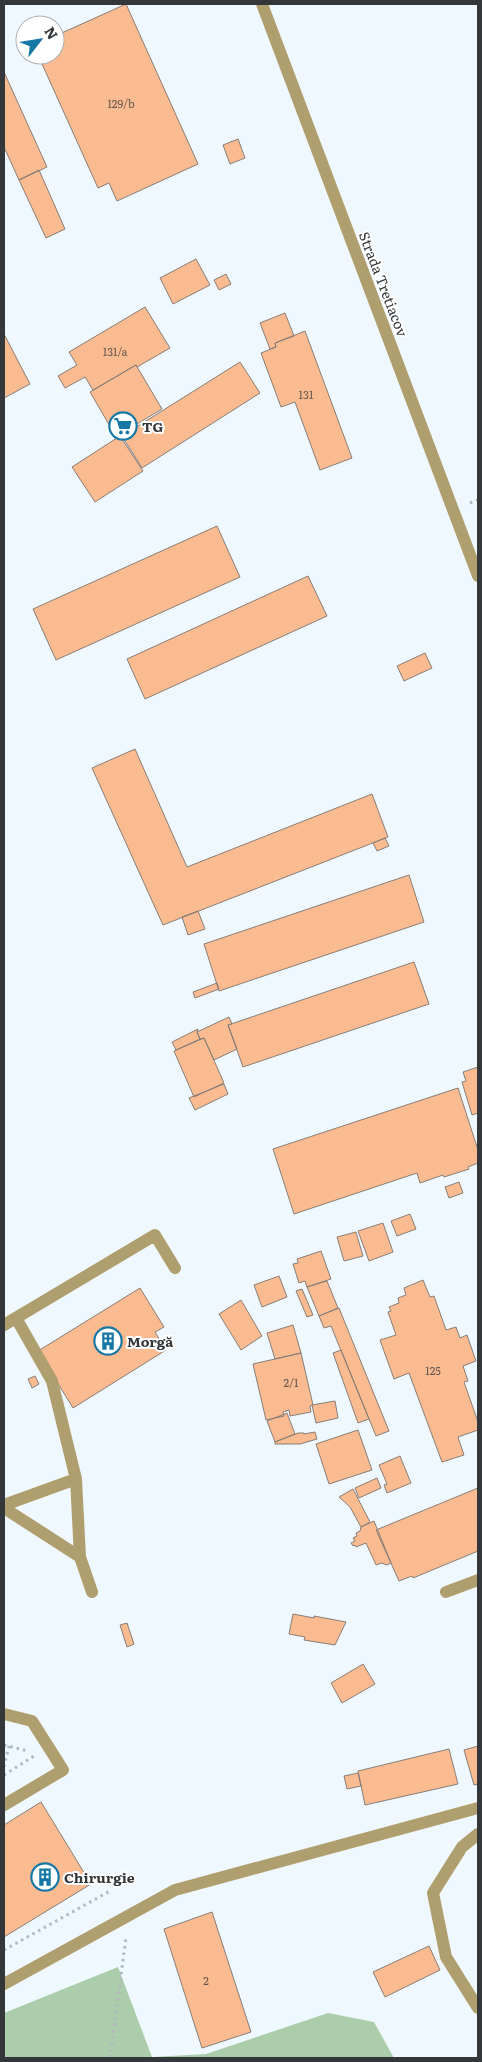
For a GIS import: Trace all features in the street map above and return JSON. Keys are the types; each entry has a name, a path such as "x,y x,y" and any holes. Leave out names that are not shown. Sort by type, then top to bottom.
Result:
{"street":[{"name":"Strada Tretiacov","path":"262,4 478,576"},
{"path":"4,1325 155,1234 175,1268"},
{"path":"16,1318 52,1381 76,1479 80,1557 92,1592"},
{"path":"4,1507 76,1479"},
{"path":"4,1507 80,1557"},
{"path":"446,1592 478,1580"},
{"path":"4,1714 32,1721 63,1770 4,1805"},
{"path":"4,1984 175,1890 478,1808"},
{"path":"478,1834 462,1847 433,1893 446,1956 478,2008"}],"path":[{"path":"4,1767 9,1746"},
{"path":"4,1775 39,1754"},
{"path":"4,1950 110,1892"},
{"path":"110,2058 126,1937"}],"green space":[{"path":"118,1967 152,2057 206,2054 328,2013 374,2022 394,2058 4,2058 4,2013"}],"building":[{"path":"126,4 198,164 117,201 109,183 98,188 43,65 65,65 65,31"},
{"path":"4,72 47,167 19,180 4,147"},
{"path":"238,139 245,158 230,164 223,145"},
{"path":"39,170 65,229 46,238 19,180"},
{"path":"196,259 210,285 173,304 160,278"},
{"path":"226,274 231,284 219,290 214,280"},
{"path":"145,307 170,348 93,390 85,377 65,388 58,376 77,365 69,352"},
{"path":"285,313 294,336 275,343 276,347 270,349 260,323"},
{"path":"305,331 352,458 320,470 295,402 281,407 261,353 276,347 275,343"},
{"path":"4,334 30,384 4,398"},
{"path":"240,362 260,393 142,468 122,436"},
{"path":"136,365 162,409 122,433 117,425 111,428 90,392"},
{"path":"120,436 143,471 95,502 72,467"},
{"path":"217,526 240,577 56,660 33,609"},
{"path":"308,576 327,616 145,699 127,659"},
{"path":"425,653 432,668 404,681 397,666"},
{"path":"135,749 187,867 372,794 388,837 163,925 92,768"},
{"path":"385,838 389,846 377,851 373,843"},
{"path":"409,875 424,922 219,991 204,944"},
{"path":"198,911 205,929 188,935 182,917"},
{"path":"414,962 429,1004 243,1067 228,1025"},
{"path":"217,983 219,989 195,998 193,992"},
{"path":"229,1017 232,1024 228,1025 237,1049 214,1060 204,1038 200,1039 197,1032"},
{"path":"198,1029 197,1032 200,1039 176,1050 172,1042"},
{"path":"204,1038 224,1083 194,1097 174,1051"},
{"path":"478,1067 478,1113 472,1115 462,1082 466,1081 463,1072"},
{"path":"224,1084 228,1094 195,1110 189,1098"},
{"path":"458,1088 478,1150 478,1163 468,1167 469,1169 420,1183 417,1173 294,1214 273,1149"},
{"path":"459,1182 463,1193 449,1198 445,1187"},
{"path":"410,1214 416,1229 397,1236 391,1221"},
{"path":"383,1223 393,1252 369,1261 358,1231"},
{"path":"356,1232 363,1256 344,1261 337,1237"},
{"path":"321,1251 331,1279 307,1287 305,1281 299,1283 293,1264 298,1263 297,1259"},
{"path":"279,1276 287,1297 262,1307 254,1285"},
{"path":"423,1280 430,1297 434,1296 446,1330 456,1327 460,1338 467,1335 476,1361 463,1366 468,1381 464,1382 478,1422 478,1430 458,1437 464,1455 442,1462 409,1373 394,1379 380,1340 396,1335 388,1312 391,1311 389,1307 399,1303 398,1298 406,1295 404,1288"},
{"path":"327,1281 338,1308 319,1316 307,1287"},
{"name":"Morgă","path":"140,1288 164,1327 155,1332 166,1350 73,1408 38,1351"},
{"path":"302,1289 313,1315 307,1317 296,1291"},
{"path":"241,1300 262,1336 241,1350 219,1314"},
{"path":"339,1308 389,1431 376,1436 331,1326 324,1328 319,1316"},
{"path":"293,1325 301,1353 275,1359 267,1333"},
{"path":"341,1350 369,1419 358,1423 333,1353"},
{"path":"301,1353 313,1405 310,1406 311,1412 290,1416 289,1410 283,1412 284,1416 266,1420 253,1364"},
{"path":"35,1376 39,1384 32,1388 28,1379"},
{"path":"335,1401 338,1418 316,1423 312,1405"},
{"path":"287,1413 295,1434 275,1442 267,1421"},
{"path":"358,1430 372,1470 329,1484 316,1444"},
{"path":"315,1432 317,1439 300,1444 275,1444 275,1442 298,1433"},
{"path":"400,1456 411,1483 387,1493 384,1485 387,1484 379,1465"},
{"path":"377,1478 381,1488 359,1498 355,1488"},
{"path":"478,1488 478,1551 413,1578 412,1576 399,1581 376,1530"},
{"path":"353,1489 370,1522 361,1527 350,1507 339,1497"},
{"path":"374,1521 391,1563 387,1565 381,1563 376,1565 366,1543 356,1547 351,1543 355,1541 353,1538 357,1536 356,1533 360,1531 361,1527"},
{"path":"293,1614 346,1622 335,1645 304,1640 305,1637 289,1634"},
{"path":"127,1623 134,1644 127,1647 120,1625"},
{"path":"363,1664 375,1684 342,1703 331,1683"},
{"path":"478,1746 478,1784 474,1785 464,1750"},
{"path":"449,1749 458,1784 365,1805 358,1771"},
{"path":"358,1773 361,1786 347,1789 344,1776"},
{"name":"Chirurgie","path":"41,1802 91,1884 4,1937 4,1825"},
{"path":"212,1912 251,2032 202,2048 164,1929"},
{"path":"429,1946 440,1970 385,1997 373,1972"}],"place":[{"name":"TG","path":"123,426"},
{"name":"Morgă","path":"108,1341"},
{"name":"Chirurgie","path":"45,1877"}]}
